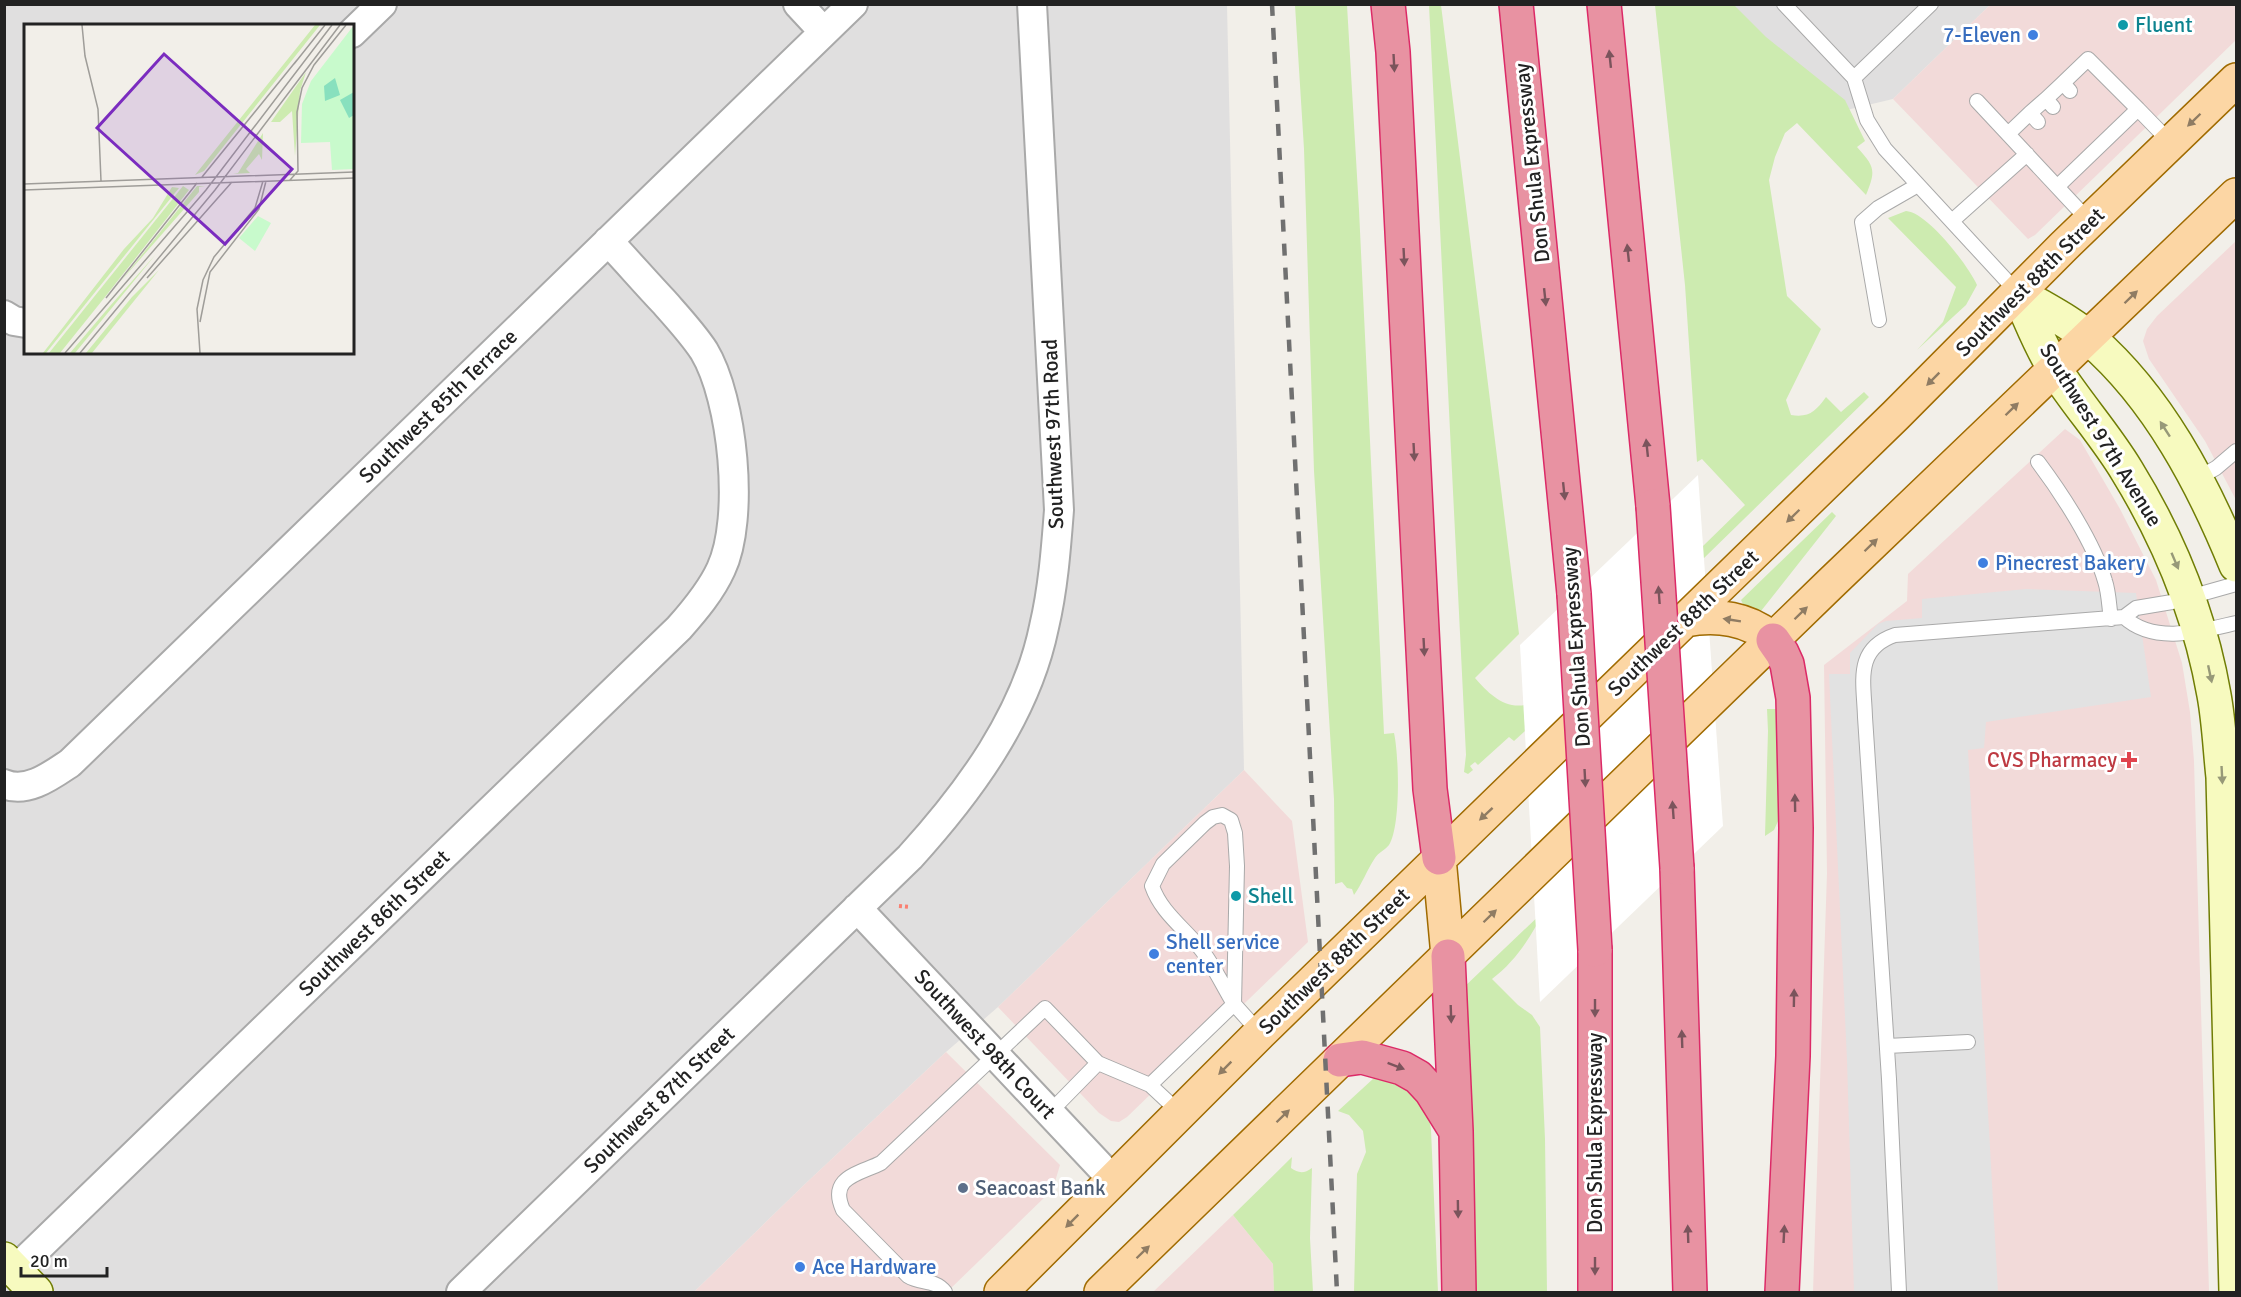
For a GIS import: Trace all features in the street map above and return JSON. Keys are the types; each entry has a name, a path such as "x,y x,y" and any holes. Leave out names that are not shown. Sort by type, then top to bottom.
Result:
{"highway":[{"path":"1388,4 1395,86 1430,789 1439,858"},
{"path":"1508,4 1522,70"},
{"name":"Don Shula Expressway","path":"1516,4 1574,594 1594,950 1595,1293"},
{"path":"1604,4 1653,506 1677,868 1690,1293"},
{"path":"1773,640 1787,664 1793,698 1796,828 1793,1056 1782,1293"},
{"path":"1448,956 1456,1131 1459,1293"},
{"path":"1340,1060 1362,1057 1373,1059 1402,1068 1418,1077 1431,1091 1456,1131"}],"main road":[{"name":"Southwest 88th Street","path":"1001,1293 1260,1033 1912,400 2236,80"},
{"path":"1101,1293 1773,640 2236,195"},
{"path":"1685,620 1705,616 1741,621 1763,631 1773,640"},
{"path":"1439,858 1448,956"},
{"path":"1030,1293 1042,1252"}],"street":[{"path":"354,31 382,4"},
{"path":"798,4 824,32"},
{"name":"Southwest 85th Terrace","path":"8,786 30,785 70,764 853,4"},
{"name":"Southwest 97th Road","path":"857,908 910,857 941,823 982,766 1019,701 1044,629 1054,567 1059,510 1032,4"},
{"name":"Southwest 86th Street","path":"18,1274 679,628 700,603 723,567 730,537 733,465 730,429 717,380 704,352 682,323 608,241"},
{"name":"Southwest 97th Avenue","path":"2018,293 2089,338 2131,380 2196,479 2236,565"},
{"name":"Southwest 97th Avenue","path":"2018,293 2055,369 2132,478 2159,527 2189,597 2227,715 2223,788 2236,1293"},
{"path":"4,315 14,321 24,323"},
{"name":"Southwest 98th Court","path":"857,908 1113,1180"},
{"name":"Southwest 87th Street","path":"461,1293 857,908"}],"lane":[{"name":"Southwest 97th Avenue","path":"1784,4 1854,78 1860,101 1874,135 2018,293"},
{"path":"1854,78 1930,4"},
{"path":"2008,134 2034,118 2066,87 2088,58 2171,143"},
{"path":"1977,101 2090,222"},
{"path":"2058,186 2074,164 2109,131 2138,109"},
{"path":"1952,221 2027,154"},
{"path":"1879,320 1862,222 1878,208 1918,185"},
{"path":"2196,479 2216,468 2236,451"},
{"path":"2038,462 2074,517 2099,564 2117,618 2133,626 2172,635 2236,623"},
{"path":"1899,1293 1887,1046 1865,717 1863,668 1866,658 1873,648 1895,635 2117,618 2136,608 2236,584"},
{"path":"1150,1085 1234,1004 1235,833 1231,820 1222,815 1213,817 1205,823 1163,864 1152,886 1157,900 1176,924 1200,948 1234,1004 1260,1033"},
{"path":"945,1293 934,1283 925,1280 915,1281 908,1276 843,1210 838,1199 839,1188 858,1172 881,1163 1045,1008 1098,1063 1150,1085 1180,1113"},
{"path":"1887,1046 1968,1042"},
{"path":"1050,1112 1098,1063"}],"path":[{"path":"899,906 910,907"}],"shaded area":[{"path":"5,5 1227,5 1244,770 998,1007 946,1052 804,1185 694,1292 5,1292"},
{"path":"1662,5 1990,5 1893,99 1796,122"},
{"path":"1990,5 2236,5 2236,40 2035,235 2028,239 1893,99"},
{"path":"2236,241 2236,500 2205,441 2149,359 2143,341 2147,329 2157,316"},
{"path":"2065,429 2080,440 2120,509 2156,580 2182,663 2190,712 2194,761 2209,1292 1813,1292 1827,873 1824,665 1907,601 1908,574"},
{"path":"2026,589 2136,593 2151,697 1986,722 1984,748 1968,750 1998,1292 1854,1292 1847,1060 1829,674 1850,674 1850,653 1878,624 1886,621 1922,618 1922,599"},
{"path":"1244,770 1292,821 1308,942 1127,1117 1119,1122 1111,1121 1099,1113 998,1007"},
{"path":"946,1052 1060,1165 1054,1185 1047,1195 947,1292 694,1292 804,1185"},
{"path":"1233,1215 1273,1264 1274,1292 1153,1292"}],"green space":[{"path":"1295,5 1347,5 1384,734 1394,733 1397,757 1398,790 1393,836 1389,845 1375,858 1354,895 1352,889 1347,888 1342,882 1335,884 1334,799 1314,471 1304,149"},
{"path":"1429,5 1441,5 1519,634 1475,678 1497,699 1510,705 1525,705 1525,731 1514,741 1509,737 1478,765 1475,762 1470,766 1473,770 1468,774 1464,772 1466,755"},
{"path":"1655,5 1734,5 1766,37 1845,100 1865,141 1857,147 1872,169 1866,195 1797,123 1785,133 1769,180 1787,296 1821,329 1786,400 1791,415 1797,416 1812,412 1826,397 1841,412 1864,392 1869,397 1702,560 1702,547 1745,505 1702,459 1697,462 1685,285"},
{"path":"1906,211 1925,220 1946,241 1977,285 1966,305 1917,350 1943,322 1956,287 1888,218"},
{"path":"1832,512 1836,516 1761,611 1759,613 1745,608 1741,600"},
{"path":"1767,709 1776,709 1779,819 1774,830 1765,836 1768,731"},
{"path":"1544,911 1522,948 1492,979 1518,1005 1532,1015 1540,1027 1545,1139 1547,1292 1473,1292 1462,989"},
{"path":"1380,1077 1403,1082 1429,1114 1438,1292 1354,1292 1357,1174 1366,1152 1363,1131 1349,1115 1338,1111 1374,1078"},
{"path":"1292,1157 1291,1168 1294,1170 1304,1172 1312,1168 1310,1238 1313,1292 1274,1292 1273,1264 1233,1215"}],"pier":[{"path":"1698,475 1723,826 1540,1002 1520,645"}],"railway":[{"path":"1272,4 1337,1292"}],"place":[{"name":"Fluent","path":"2123,25"},
{"name":"7-Eleven","path":"2033,35"},
{"name":"Pinecrest Bakery","path":"1983,563"},
{"name":"CVS Pharmacy","path":"2129,760"},
{"name":"Shell","path":"1236,896"},
{"name":"Shell service center","path":"1154,954"},
{"name":"Seacoast Bank","path":"963,1188"},
{"name":"Ace Hardware","path":"800,1267"}]}
